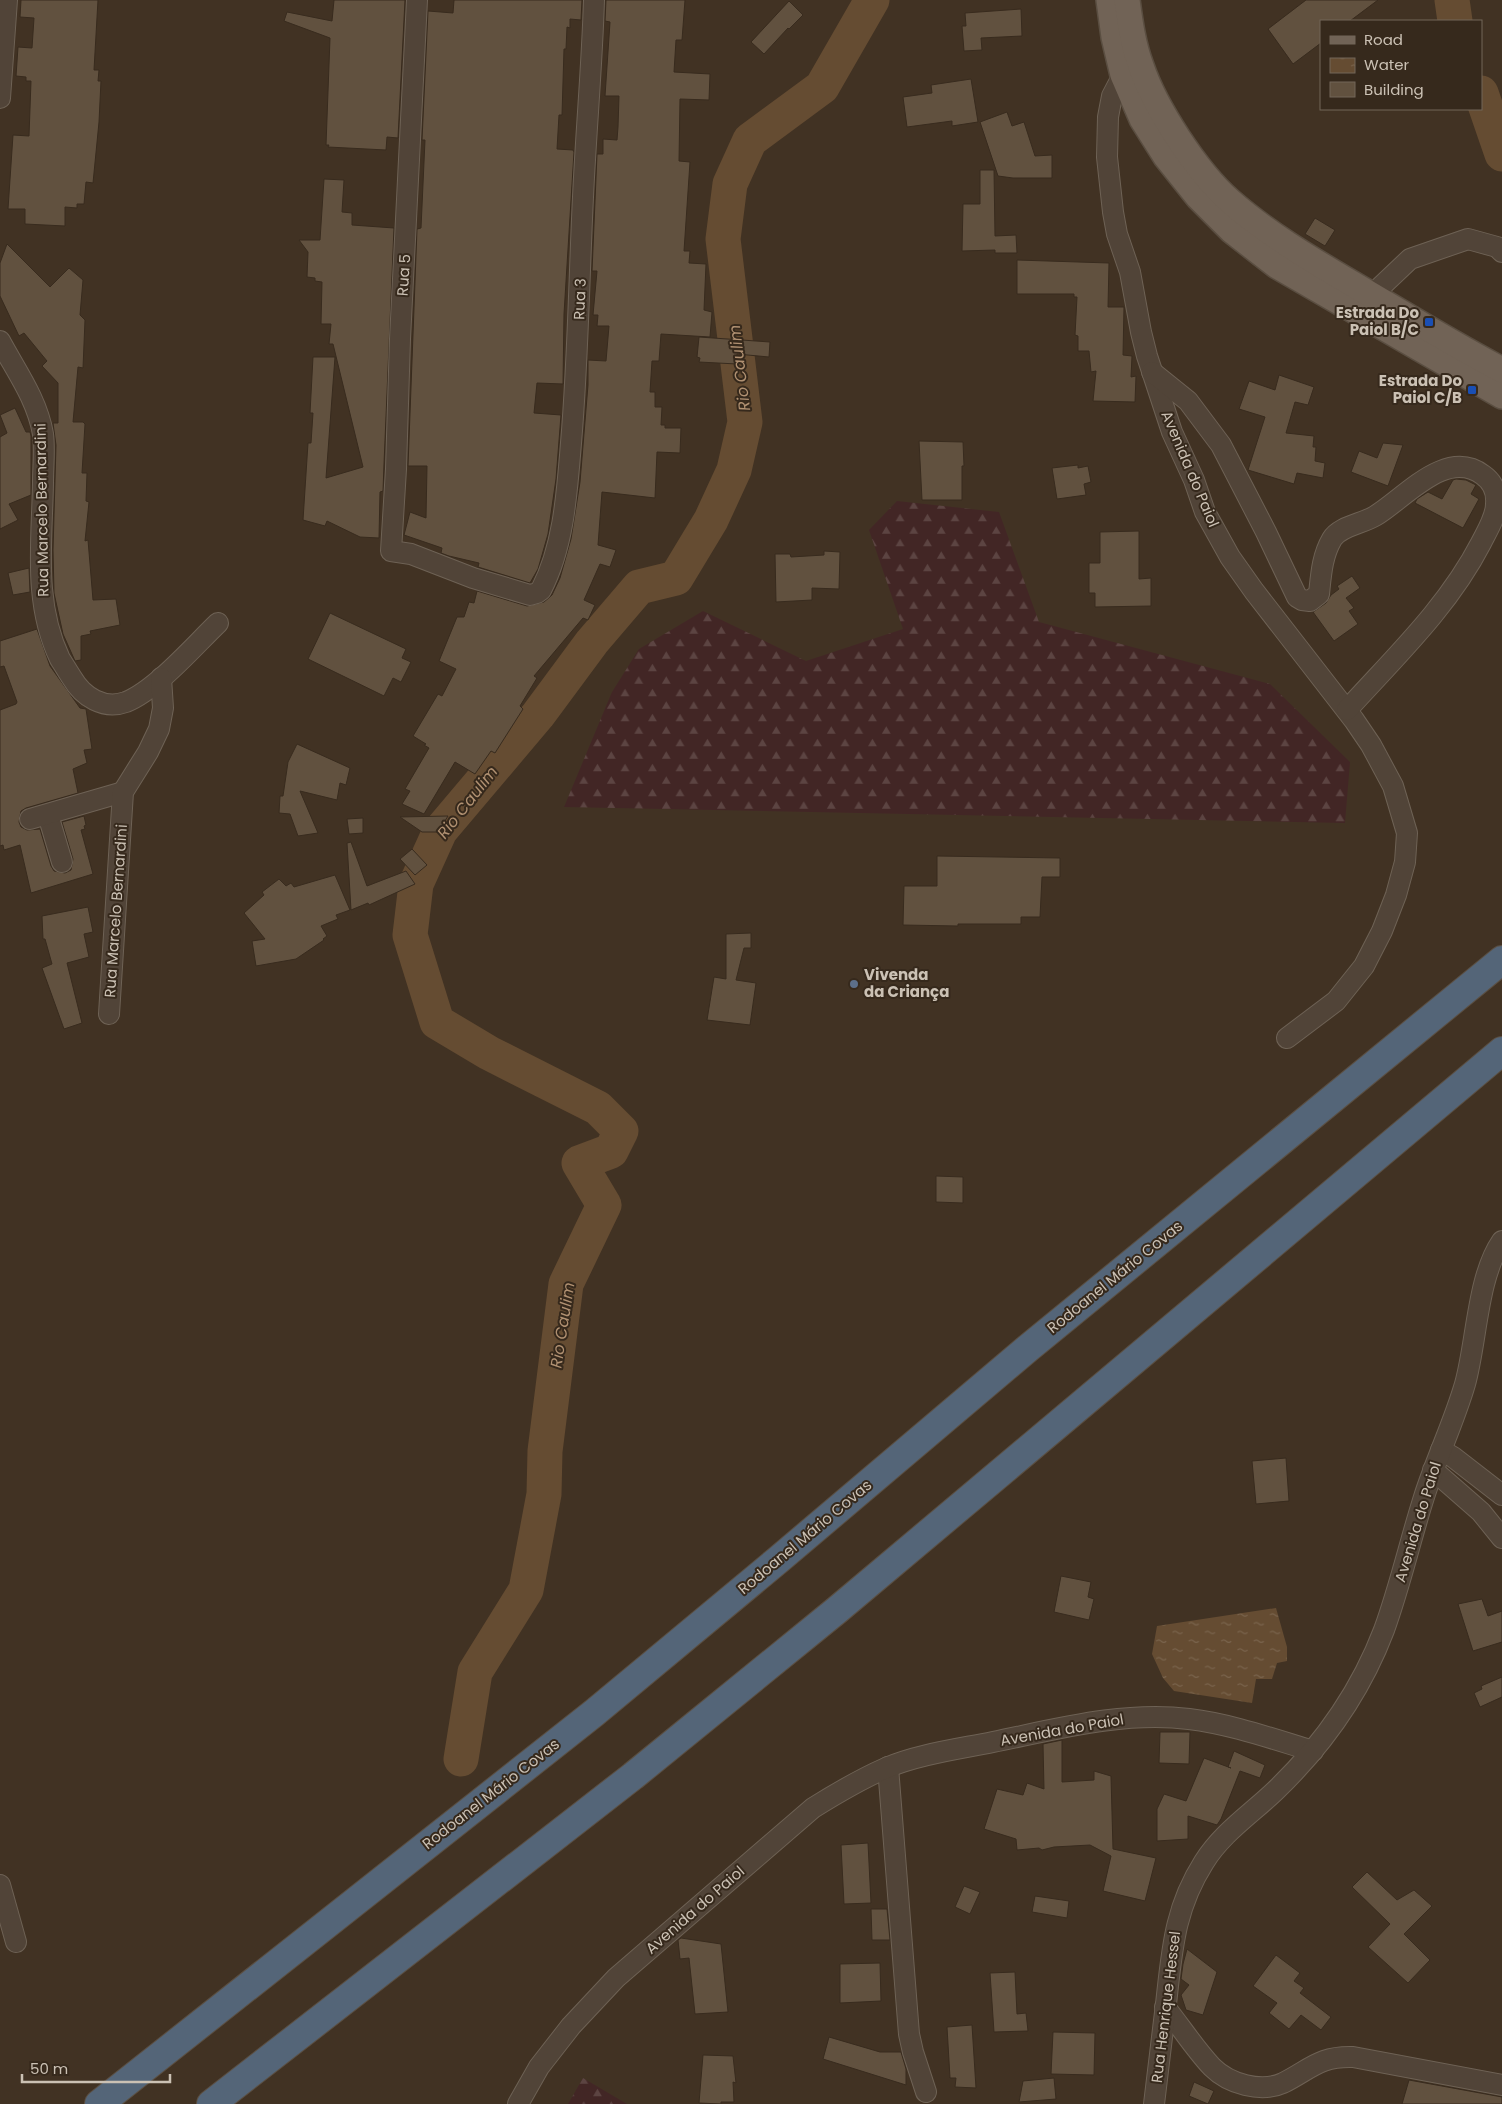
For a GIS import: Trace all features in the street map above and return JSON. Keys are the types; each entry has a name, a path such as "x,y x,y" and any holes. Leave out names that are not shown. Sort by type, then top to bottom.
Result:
{"highway":[{"name":"Rodoanel Mário Covas","path":"99,2104 594,1713 1027,1349 1502,960"},
{"path":"211,2104 634,1776 837,1610 1502,1051"}],"main road":[{"path":"1109,0 1122,75 1142,119 1166,157 1198,197 1232,231 1277,266 1502,396"},
{"path":"1127,0 1131,31 1141,67 1166,118 1195,162 1229,200 1270,232 1372,295 1502,370"}],"street":[{"path":"0,98 7,0"},
{"name":"Rua 5","path":"418,0 391,551 410,554 492,584 530,594 537,593"},
{"name":"Rua 3","path":"537,593 543,586 554,556 562,523 567,487 578,367 583,196 594,0"},
{"name":"Avenida do Paiol","path":"1122,75 1112,96 1108,117 1106,143 1108,174 1117,234 1130,272 1141,332 1172,432 1194,480 1205,512 1230,557 1254,591 1347,710 1371,746 1393,786 1407,833 1405,862 1396,894 1382,932 1364,966 1336,1000 1287,1038"},
{"path":"1372,295 1410,259 1468,239 1500,246"},
{"name":"Rua Marcelo Bernardini","path":"0,341 30,396 40,422 43,437 41,572 49,627 60,658 81,691 93,700 105,704 127,701 143,692 161,678"},
{"path":"1152,372 1188,401 1221,445 1297,597 1302,600 1310,601 1319,594 1322,564 1333,538 1348,528 1375,516 1425,479 1444,470 1462,466 1478,471 1489,479 1495,490 1496,505 1489,528 1466,572 1437,612 1347,710"},
{"path":"161,678 218,624"},
{"name":"Rua Marcelo Bernardini","path":"109,1014 123,792 148,752 159,729 163,708 161,678"},
{"path":"62,862 39,817 123,792"},
{"name":"Avenida do Paiol","path":"518,2104 538,2067 571,2026 616,1978 813,1808 843,1789 888,1767 944,1752 1074,1726 1144,1717 1189,1719 1244,1731 1313,1751 1334,1725 1370,1663 1384,1629 1433,1470 1464,1386 1489,1268 1502,1241"},
{"path":"1440,1450 1453,1457 1502,1495"},
{"path":"1433,1470 1481,1512 1502,1538"},
{"name":"Rua Henrique Hessel","path":"1154,2104 1170,1955 1181,1907 1205,1860 1230,1831 1274,1792 1313,1751"},
{"path":"888,1767 909,2034 926,2092"},
{"path":"0,1885 16,1942"},
{"path":"1165,2006 1214,2068 1231,2079 1250,2086 1268,2088 1282,2083 1322,2060 1338,2057 1353,2057 1502,2085"}],"green space":[{"path":"897,501 999,512 1039,622 1270,684 1350,762 1345,823 564,807 612,692 639,649 703,611 806,661 903,629 869,530"},
{"path":"583,2078 627,2104 568,2104"}],"water":[{"path":"1276,1608 1287,1647 1287,1661 1277,1663 1272,1679 1256,1679 1252,1703 1174,1691 1163,1678 1152,1654 1157,1626"}],"building":[{"path":"21,0 98,0 94,70 99,70 98,81 101,81 93,183 86,182 84,204 77,204 77,208 65,207 65,226 25,224 25,209 8,209 13,135 29,136 31,81 26,81 26,77 16,76 18,47 32,48 34,18 20,17"},
{"path":"334,0 405,0 398,138 387,137 386,150 328,147 329,145 326,145 330,38 284,21 287,12 332,21"},
{"path":"454,0 582,0 581,20 570,19 570,28 567,27 566,49 564,49 562,115 559,115 557,149 573,150 574,152 564,314 563,384 537,383 534,413 561,415 556,479 548,534 538,569 530,583 478,567 479,563 441,553 442,548 404,535 410,512 426,518 427,466 408,466 417,229 421,228 425,140 422,140 428,11 453,13"},
{"path":"606,0 685,0 682,40 676,40 674,72 710,74 709,100 680,99 679,161 690,162 684,251 690,251 689,263 706,264 704,310 712,312 710,337 661,334 659,361 652,361 650,392 655,392 655,407 662,407 661,425 665,425 665,428 681,428 680,453 657,452 655,498 602,492 598,545 616,550 610,567 600,564 584,600 595,605 588,620 583,618 534,676 537,678 520,706 523,709 495,753 491,751 475,774 455,762 424,814 402,804 410,791 405,789 429,748 413,736 438,694 442,696 456,669 439,661 457,617 464,617 469,602 474,603 477,591 527,606 544,602 552,595 560,578 571,539 580,482 588,385 588,360 606,361 609,326 597,326 598,315 593,315 597,271 592,271 597,154 603,154 603,139 617,140 618,127 619,96 605,96 610,22 605,21"},
{"path":"1306,0 1378,0 1351,20 1320,20 1320,44 1293,64 1268,29"},
{"path":"789,1 803,15 764,54 751,42"},
{"path":"1021,9 1022,36 981,38 982,50 964,51 962,26 966,26 965,13"},
{"path":"971,79 978,122 952,126 952,121 907,127 903,97 932,93 931,85"},
{"path":"1007,112 1012,126 1024,122 1035,156 1052,155 1052,178 998,176 980,122"},
{"path":"980,170 994,170 995,236 1016,235 1017,253 995,253 995,250 962,251 963,204 980,204"},
{"path":"324,179 344,180 342,212 352,213 352,225 394,228 383,491 380,492 379,538 360,537 327,521 325,526 303,520 308,443 311,443 313,413 310,413 313,357 335,357 326,478 363,467 333,344 329,344 331,324 321,324 322,282 315,281 315,278 307,277 308,252 299,240 320,240"},
{"path":"1315,218 1335,230 1325,246 1305,234"},
{"path":"7,244 50,287 69,268 83,280 80,315 85,320 83,368 78,367 73,422 83,422 85,424 82,473 87,473 86,501 89,502 85,541 88,540 93,600 116,599 120,625 90,631 91,634 81,636 81,660 75,661 63,634 54,593 53,550 56,445 53,423 58,423 58,383 42,366 47,361 24,333 19,336 0,296 0,263"},
{"path":"1017,260 1109,263 1108,307 1124,307 1123,355 1132,356 1131,377 1136,376 1135,402 1093,401 1096,371 1091,372 1089,351 1078,351 1078,336 1075,335 1077,297 1074,297 1074,294 1017,294"},
{"path":"699,337 770,342 769,357 737,354 737,364 699,362 700,358 697,357"},
{"path":"1279,375 1314,387 1308,405 1295,402 1286,433 1314,436 1313,447 1316,447 1315,461 1325,463 1323,478 1297,473 1294,484 1248,470 1265,417 1239,409 1249,381 1275,390"},
{"path":"15,408 26,432 30,432 31,436 31,495 9,504 18,520 0,529 0,437 7,433 0,415"},
{"path":"919,441 963,442 962,500 922,500"},
{"path":"1383,443 1403,445 1388,486 1351,472 1359,451 1377,458"},
{"path":"1078,465 1078,468 1088,466 1091,482 1084,484 1086,495 1057,499 1052,468"},
{"path":"1453,480 1466,480 1476,485 1471,494 1479,499 1463,528 1415,503 1417,499 1428,492 1442,499"},
{"path":"1139,531 1139,579 1151,578 1151,606 1095,607 1095,593 1089,593 1089,563 1100,563 1100,532"},
{"path":"824,551 840,552 839,589 812,588 812,600 776,602 775,554 790,554 791,557 824,555"},
{"path":"29,568 30,592 13,595 8,573"},
{"path":"1352,576 1360,588 1346,598 1354,608 1349,611 1358,624 1334,641 1313,612 1326,603 1331,595 1339,589 1337,586"},
{"path":"330,613 406,649 402,658 411,662 401,682 393,678 384,696 308,659"},
{"path":"37,629 50,666 80,708 86,709 92,749 84,750 87,763 73,769 78,793 26,808 21,811 19,822 21,827 27,830 40,829 51,866 54,871 65,873 71,870 73,859 62,822 84,816 86,825 84,826 85,829 81,830 93,874 31,893 20,845 4,850 3,845 0,846 0,710 17,702 4,666 0,667 0,641"},
{"path":"297,744 350,768 346,785 340,783 337,800 300,791 318,833 298,836 290,814 279,813 280,796 283,796 288,762"},
{"path":"448,816 438,832 422,832 400,817"},
{"path":"363,818 363,833 349,834 347,819"},
{"path":"351,842 367,886 406,871 415,884 369,905 368,903 351,910 347,843"},
{"path":"412,849 427,865 415,875 400,859"},
{"path":"937,856 1060,858 1060,877 1042,877 1040,917 1021,917 1021,924 903,925 904,886 937,886"},
{"path":"335,875 350,910 336,915 338,919 321,926 327,936 324,940 296,959 256,966 252,941 265,939 244,913 264,895 262,892 279,879 286,886 291,883 294,887"},
{"path":"88,907 93,932 84,934 89,957 67,963 82,1023 64,1029 42,968 52,964 45,939 43,939 42,916"},
{"path":"751,933 751,948 744,948 736,980 756,983 750,1025 707,1020 714,977 726,979 726,934"},
{"path":"936,1176 963,1177 963,1203 936,1202"},
{"path":"1286,1458 1289,1501 1256,1504 1252,1461"},
{"path":"1061,1576 1091,1582 1088,1597 1094,1599 1089,1620 1054,1612"},
{"path":"1482,1599 1488,1616 1502,1611 1502,1642 1473,1651 1458,1604"},
{"path":"1502,1677 1502,1697 1480,1707 1474,1693 1482,1689 1481,1686"},
{"path":"1160,1732 1190,1732 1189,1764 1159,1763"},
{"path":"1062,1740 1062,1782 1094,1780 1094,1771 1111,1776 1113,1849 1156,1858 1145,1901 1103,1891 1111,1856 1090,1845 1054,1847 1042,1850 1039,1848 1017,1850 1016,1839 984,1829 997,1789 1023,1795 1027,1783 1044,1789 1043,1744"},
{"path":"1234,1751 1265,1765 1260,1778 1240,1771 1217,1825 1188,1816 1188,1839 1157,1841 1157,1809 1164,1794 1186,1801 1204,1758 1228,1767"},
{"path":"868,1843 871,1903 844,1904 841,1845"},
{"path":"1367,1872 1397,1900 1414,1890 1432,1906 1404,1934 1430,1960 1408,1983 1368,1947 1390,1924 1352,1887"},
{"path":"964,1886 980,1892 970,1914 955,1907"},
{"path":"1035,1896 1069,1901 1067,1918 1032,1912"},
{"path":"871,1909 887,1909 890,1940 872,1940"},
{"path":"681,1938 721,1944 728,2012 695,2014 689,1958 680,1959 678,1940"},
{"path":"1187,1949 1217,1972 1203,2015 1186,2010 1181,1995 1189,1985 1181,1979"},
{"path":"1276,1955 1300,1973 1294,1981 1304,1988 1300,1993 1331,2017 1321,2030 1301,2015 1289,2029 1269,2013 1277,2003 1253,1986"},
{"path":"880,1963 881,2001 840,2003 840,1964"},
{"path":"1015,1972 1017,2014 1026,2013 1028,2031 994,2032 990,1973"},
{"path":"972,2025 976,2088 955,2087 956,2078 950,2078 947,2027"},
{"path":"1053,2032 1095,2033 1094,2075 1051,2074"},
{"path":"829,2037 880,2052 901,2052 906,2069 906,2085 823,2059"},
{"path":"703,2055 733,2056 736,2083 733,2082 734,2102 721,2102 721,2104 699,2103"},
{"path":"1054,2078 1056,2099 1019,2102 1023,2081"},
{"path":"1409,2080 1502,2097 1502,2104 1402,2104"},
{"path":"1194,2082 1214,2091 1208,2104 1189,2096"}],"waterway":[{"name":"Rio Caulim","path":"461,1759 475,1672 526,1590 544,1494 545,1451 566,1284 604,1205 579,1163 611,1151 621,1131 598,1108 489,1053 437,1022 410,935 416,884 440,831 538,715 592,642 639,587 676,578 711,520 734,470 745,422 723,239 730,184 750,140 822,87 872,0"},
{"path":"1452,0 1455,20"},
{"path":"1482,96 1502,154"}],"place":[{"name":"Estrada Do Paiol B/C","path":"1429,322"},
{"name":"Estrada Do Paiol C/B","path":"1472,390"},
{"name":"Vivenda da Criança","path":"854,984"}]}
